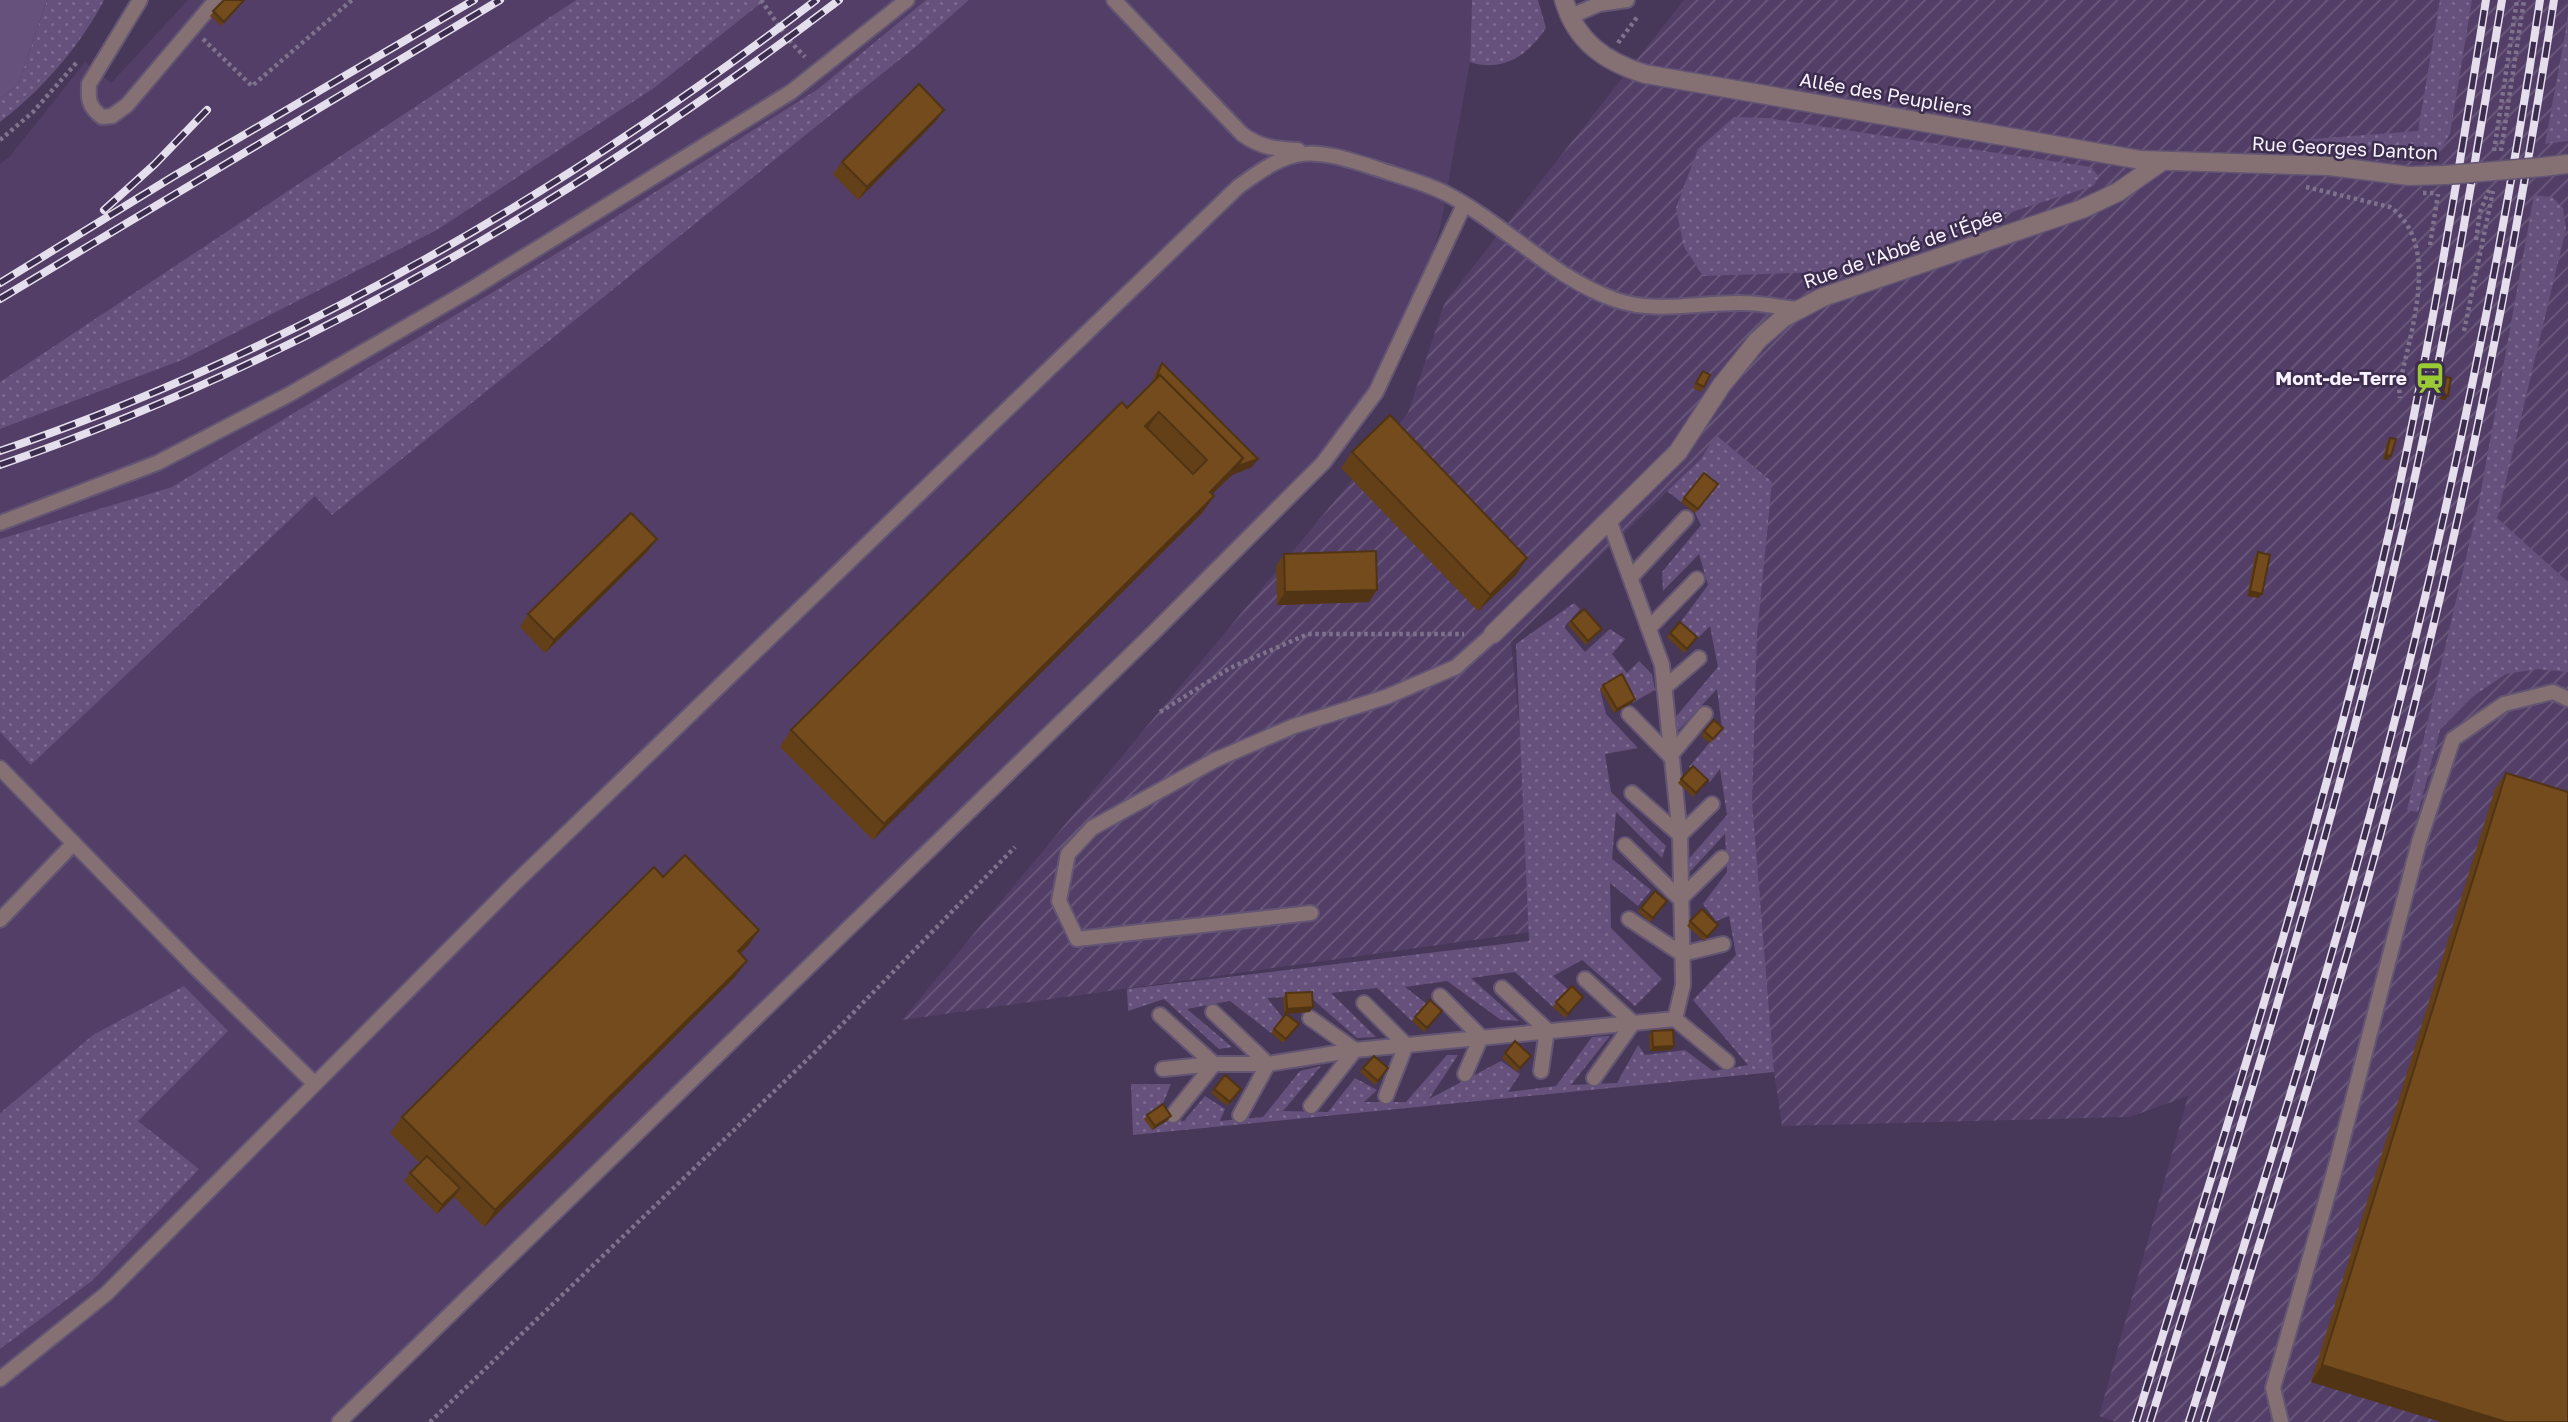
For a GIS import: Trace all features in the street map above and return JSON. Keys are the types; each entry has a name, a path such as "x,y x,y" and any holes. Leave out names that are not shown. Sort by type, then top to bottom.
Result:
{"street":[{"name":"Allée des Peupliers","path":"1567,8 1588,45 1607,58 1645,74 2161,162"},
{"name":"Rue Georges Danton","path":"2161,162 2329,166 2409,176 2568,164"},
{"name":"Rue de l'Abbé de l'Épée","path":"1493,634 1678,453 1745,355 1771,328 1796,309 1823,297 2082,209 2126,187 2161,162"}],"lane":[{"path":"140,0 89,84 88,99 93,110 102,117 112,116 127,105 216,0"},
{"path":"0,523 158,463 290,394 470,290 613,200 715,141 791,92 907,0"},
{"path":"1114,0 1242,134 1256,145 1270,149 1328,153 1424,184 1464,205 1577,281 1621,301 1662,307 1743,303 1796,309"},
{"path":"1567,8 1627,0"},
{"path":"0,1379 106,1294 515,883 1238,187 1261,169 1310,151"},
{"path":"339,1422 1152,635 1324,463 1376,393 1464,205"},
{"path":"1631,577 1686,518"},
{"path":"1609,520 1662,665 1680,835 1683,985 1675,1019"},
{"path":"1650,627 1697,579"},
{"path":"1311,913 1077,939 1059,901 1068,854 1092,828 1215,760 1294,726 1385,697 1456,667 1493,634"},
{"path":"1664,688 1699,658"},
{"path":"2281,1422 2273,1388 2335,1169 2419,842 2454,739 2504,704 2553,692 2568,699"},
{"path":"1629,714 1670,756"},
{"path":"1670,756 1705,714"},
{"path":"0,768 226,998 315,1084"},
{"path":"1632,793 1680,835"},
{"path":"1680,835 1712,804"},
{"path":"0,920 74,843"},
{"path":"1625,845 1680,899"},
{"path":"1680,899 1722,859"},
{"path":"1629,919 1682,954 1723,944"},
{"path":"1585,979 1633,1023"},
{"path":"1502,988 1547,1030"},
{"path":"1440,996 1481,1037"},
{"path":"1364,1003 1406,1045"},
{"path":"1213,1012 1268,1064"},
{"path":"1160,1015 1214,1064"},
{"path":"1310,1018 1355,1050"},
{"path":"1163,1069 1214,1064 1268,1064 1355,1050 1675,1019 1727,1062"},
{"path":"1594,1078 1633,1023"},
{"path":"1541,1071 1547,1030"},
{"path":"1465,1074 1481,1037"},
{"path":"1386,1096 1406,1045"},
{"path":"1311,1106 1355,1050"},
{"path":"1173,1115 1214,1064"},
{"path":"1241,1115 1268,1064"}],"path":[{"path":"191,29 252,86 352,0"},
{"path":"761,0 798,51 821,67"},
{"path":"2494,154 2517,0"},
{"path":"2499,160 2524,0"},
{"path":"1607,58 1642,11"},
{"path":"0,140 33,112 86,51"},
{"path":"2294,183 2377,202 2401,214 2408,225 2419,251 2420,266 2399,387 2400,398"},
{"path":"2464,331 2492,186 2480,212 2476,240"},
{"path":"2430,245 2438,192"},
{"path":"1160,712 1230,668 1308,634 1493,634"},
{"path":"430,1422 813,1054 1015,847"}],"shaded area":[{"path":"0,0 47,0 18,85 0,99"},
{"path":"47,0 104,0 84,34 59,66 0,122 0,99 18,85"},
{"path":"188,0 576,0 0,382 0,164 10,156 85,62 111,83"},
{"path":"576,0 765,0 654,88 437,230 182,360 0,429 0,382"},
{"path":"765,0 926,0 818,89 595,230 172,488 0,539 0,429 182,360 437,230 654,88"},
{"path":"926,0 969,0 918,45 332,515 315,496 31,765 0,732 0,539 172,487 595,230 818,89"},
{"path":"969,0 1472,0 1470,62 1440,229 1423,280 1380,375 1317,459 333,1422 0,1422 0,1349 92,1281 198,1169 138,1121 93,1035 0,1113 0,732 31,765 315,496 333,514 918,45"},
{"path":"1472,0 1538,0 1546,28 1532,46 1514,59 1493,65 1470,62"},
{"path":"1684,0 2568,0 2568,1422 2116,1422 2099,1416 2188,1096 2130,1117 1782,1126 1774,1072 1716,436 1700,460 1511,642 1528,810 1531,932 902,1020 1408,413 1445,302"},
{"path":"2440,0 2472,0 2450,134 2441,149 2413,151 2299,140 2418,131"},
{"path":"2568,12 2568,141 2545,144 2566,29"},
{"path":"1734,117 1766,118 2091,167 2099,177 2093,186 1824,272 1703,276 1684,247 1676,208 1698,149"},
{"path":"2534,195 2552,197 2563,208 2566,229 2497,518 2568,582 2568,672 2538,669 2506,674 2472,697 2440,730 2418,812 2407,810 2479,502"},
{"path":"1716,435 1772,482 1757,634 1752,802 1774,1072 1133,1135 1131,1084 1171,1084 1152,1130 1171,1119 1184,1121 1205,1096 1225,1109 1220,1121 1263,1117 1300,1071 1321,1066 1283,1111 1328,1112 1355,1078 1377,1090 1364,1102 1406,1102 1447,1055 1458,1055 1429,1099 1501,1061 1520,1074 1508,1092 1556,1086 1592,1037 1610,1036 1571,1085 1617,1083 1638,1045 1645,1055 1685,1050 1713,1071 1748,1065 1693,1000 1736,955 1729,916 1716,921 1703,904 1727,872 1725,834 1686,876 1686,862 1727,815 1720,769 1710,782 1689,767 1722,728 1717,689 1674,735 1674,719 1718,667 1710,626 1698,638 1680,623 1708,585 1699,554 1663,591 1662,572 1701,525 1695,513 1715,489 1701,477 1681,502 1667,491 1700,460"},
{"path":"1574,603 1580,609 1564,627 1585,652 1610,629 1625,639 1612,654 1627,673 1639,661 1652,674 1655,690 1632,703 1619,679 1600,689 1606,714 1638,748 1605,754 1611,792 1666,846 1662,858 1616,812 1612,859 1651,890 1638,906 1610,883 1611,928 1662,979 1635,1006 1582,960 1553,976 1569,990 1553,1007 1515,972 1471,978 1519,1021 1501,1020 1447,981 1405,987 1427,1004 1412,1021 1377,988 1331,993 1376,1037 1357,1038 1309,996 1267,998 1283,1018 1271,1033 1230,1001 1187,1009 1232,1047 1219,1049 1164,999 1128,1011 1127,989 1529,941 1516,644"},
{"path":"184,986 228,1031 138,1121 199,1169 92,1281 0,1349 0,1113 93,1035"}],"building":[{"path":"224,0 244,0 224,22 213,11"},
{"path":"919,84 944,110 867,187 842,162"},
{"path":"1162,363 1258,459 1238,466 1243,458 1160,375 1156,379"},
{"path":"1703,371 1710,375 1704,387 1696,383"},
{"path":"1160,375 1243,458 1210,492 1214,496 884,824 791,730 1122,402 1127,408","holes":["1159,412 1207,460 1193,474 1145,426"]},
{"path":"2446,377 2451,378 2448,396 2443,394"},
{"path":"1390,415 1527,558 1490,595 1352,452"},
{"path":"2390,438 2396,439 2391,456 2386,455"},
{"path":"1704,473 1718,484 1698,509 1684,498"},
{"path":"631,513 657,539 554,640 528,614"},
{"path":"1376,551 1377,590 1285,592 1284,554"},
{"path":"2258,552 2270,555 2262,594 2250,591"},
{"path":"1584,609 1602,629 1588,641 1571,621"},
{"path":"1680,622 1697,637 1687,649 1670,633"},
{"path":"1622,674 1635,699 1617,709 1603,685"},
{"path":"1714,720 1723,728 1713,739 1704,731"},
{"path":"1693,766 1708,780 1696,793 1681,779"},
{"path":"2506,773 2568,792 2568,1422 2506,1422 2322,1365"},
{"path":"685,855 759,930 738,951 747,961 495,1210 402,1117 654,867 663,877"},
{"path":"1655,891 1667,901 1653,918 1641,908"},
{"path":"1702,909 1718,925 1707,937 1690,921"},
{"path":"1572,986 1583,997 1568,1014 1556,1002"},
{"path":"1312,992 1313,1007 1287,1009 1286,993"},
{"path":"1430,1000 1442,1011 1427,1028 1415,1017"},
{"path":"1286,1014 1299,1024 1286,1039 1274,1029"},
{"path":"1673,1030 1674,1046 1653,1047 1652,1031"},
{"path":"1515,1041 1531,1056 1520,1068 1505,1053"},
{"path":"1374,1056 1388,1068 1378,1081 1363,1068"},
{"path":"1225,1075 1241,1089 1230,1102 1214,1089"},
{"path":"1163,1104 1171,1116 1155,1126 1147,1115"},
{"path":"427,1156 460,1188 442,1205 410,1173"}],"railway":[{"path":"0,283 174,176 474,0"},
{"path":"0,299 500,0"},
{"path":"0,451 109,411 217,365 323,314 426,258 527,199 626,136 816,0"},
{"path":"0,465 113,423 223,375 332,323 438,266 542,205 643,140 839,0"},
{"path":"2136,1422 2271,978 2363,642 2418,397 2486,0"},
{"path":"2150,1422 2283,985 2373,654 2415,476 2443,341 2502,0"},
{"path":"2189,1422 2307,1039 2372,808 2423,608 2488,305 2540,0"},
{"path":"2204,1422 2344,964 2419,686 2494,345 2554,0"},
{"path":"104,210 155,164 207,110"}],"place":[{"name":"Mont-de-Terre","path":"2430,378"}]}
